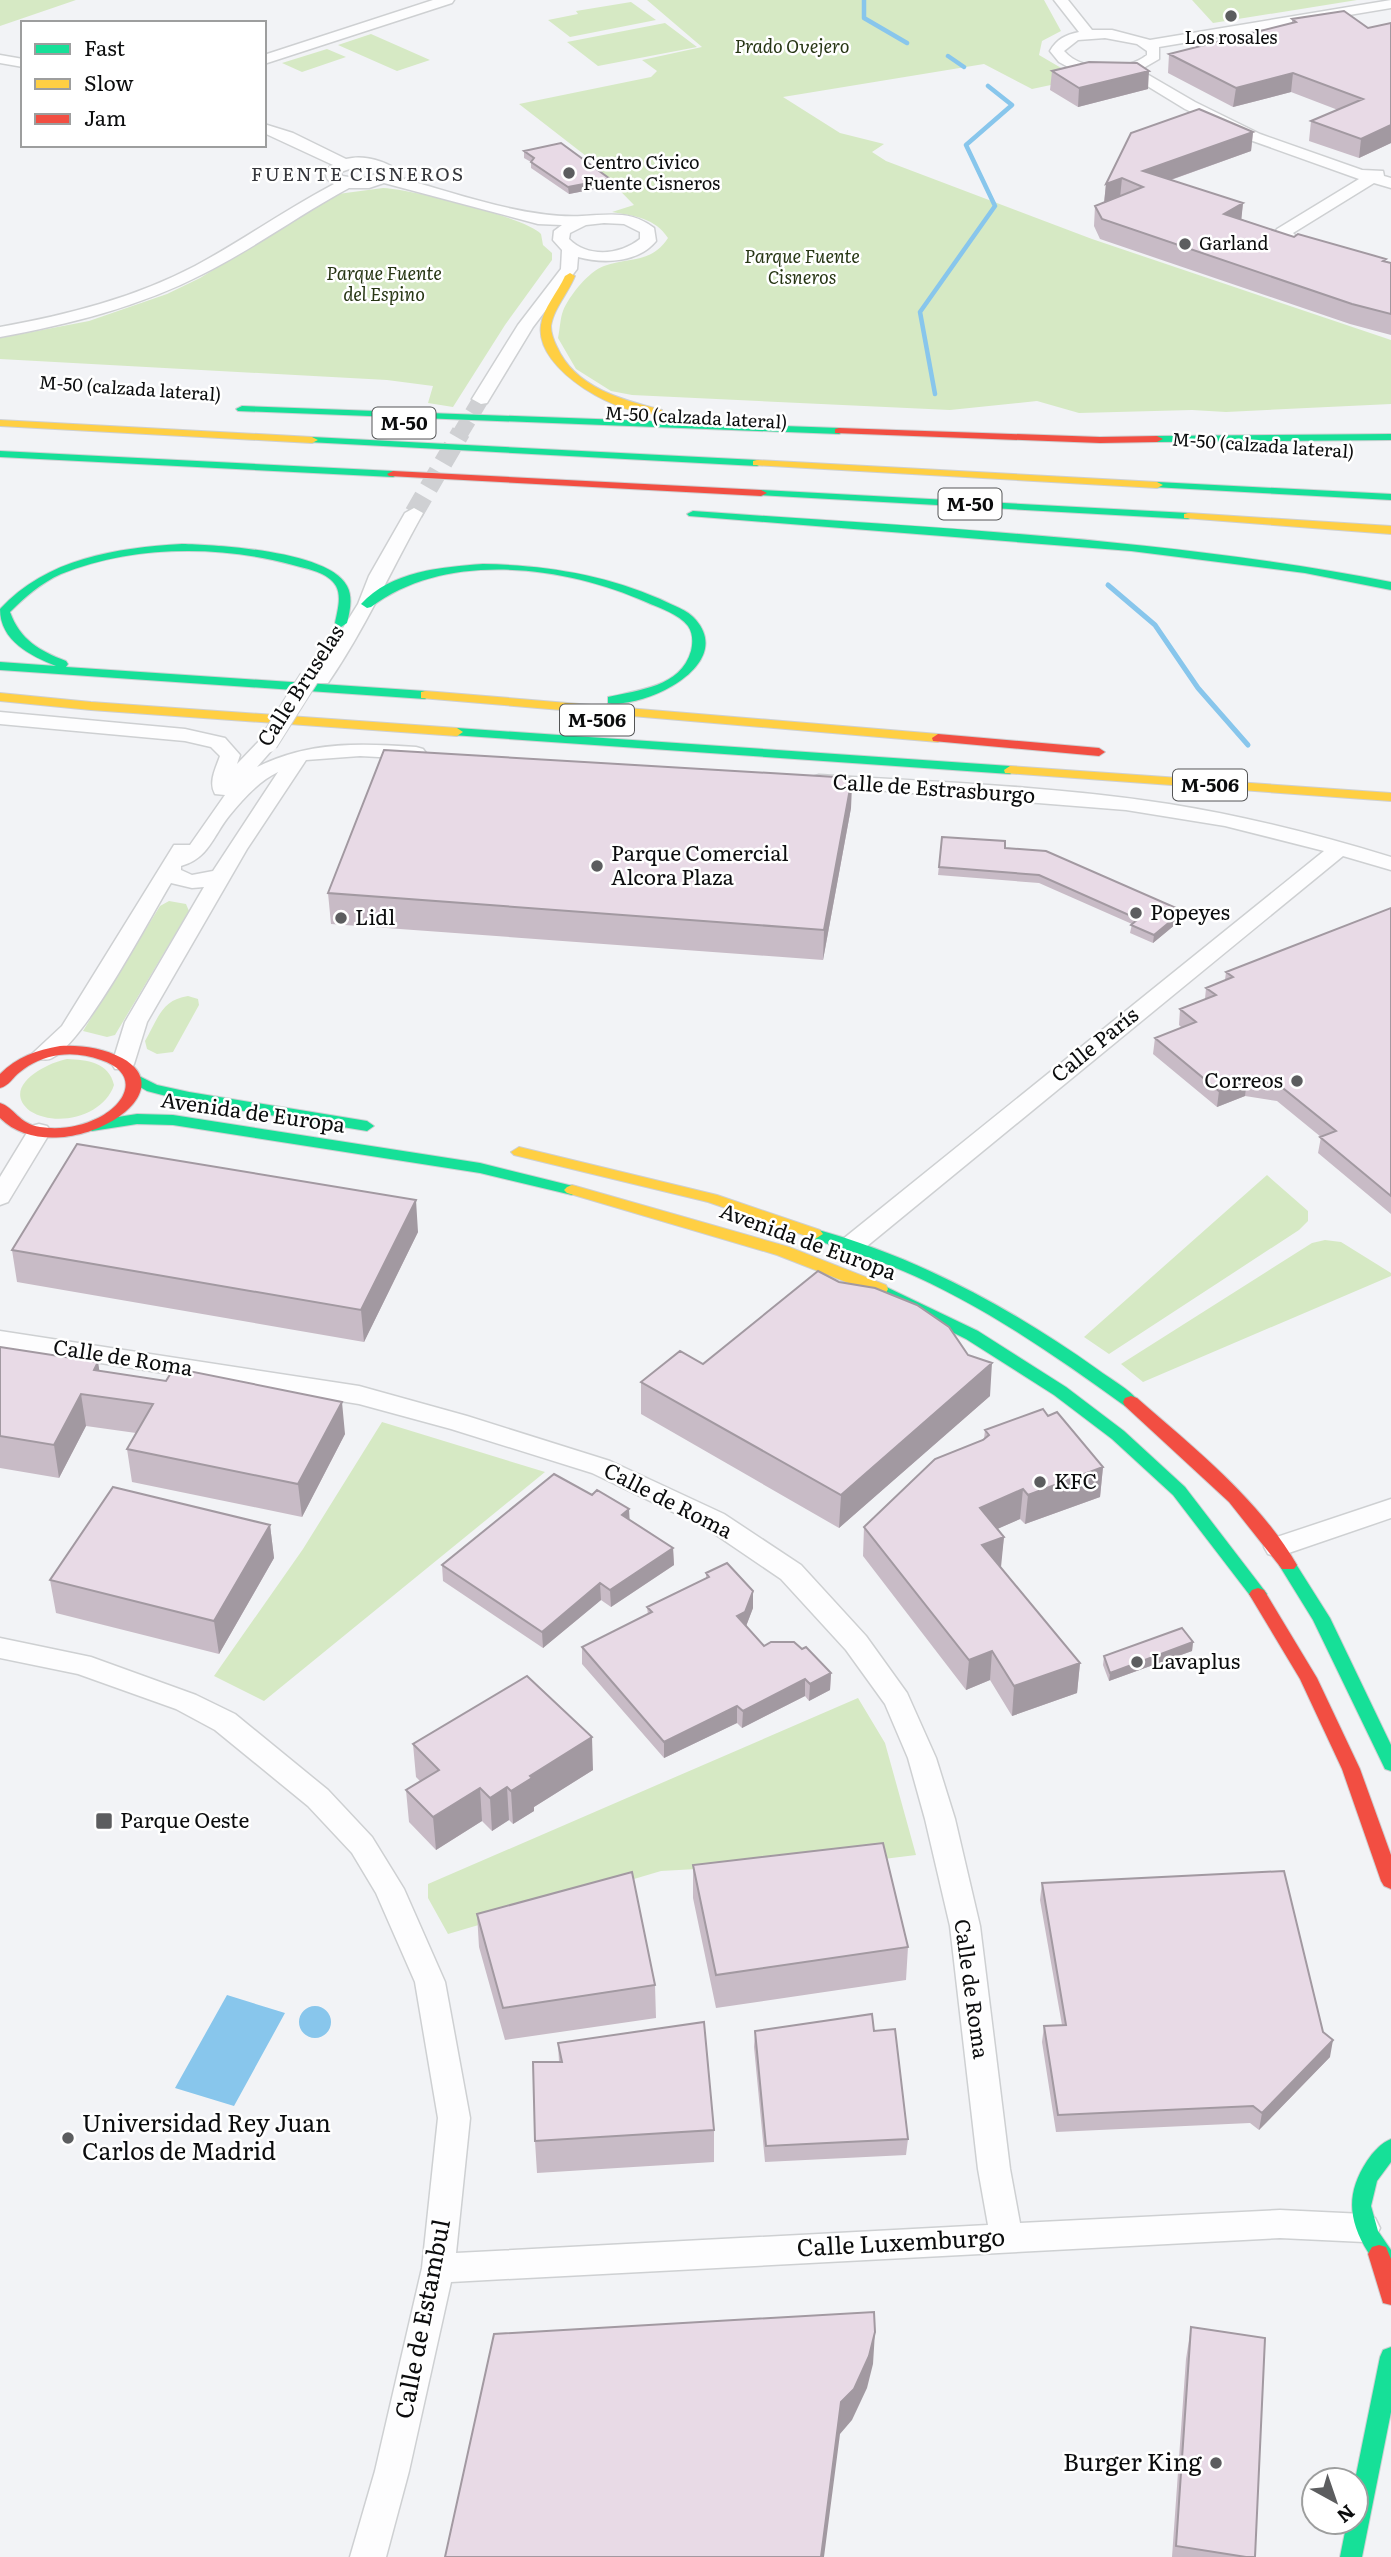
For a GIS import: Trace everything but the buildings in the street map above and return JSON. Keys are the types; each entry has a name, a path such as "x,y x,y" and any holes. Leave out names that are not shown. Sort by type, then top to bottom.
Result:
{"main road":[{"path":"564,281 566,289 545,325 553,357 569,376 591,389 646,410 686,418 740,423 1042,435 1100,440 1391,437"},
{"name":"M-50 (calzada lateral)","path":"1100,440 229,411 1104,457"},
{"name":"M-50","path":"0,423 1391,497"},
{"name":"M-50","path":"0,456 1140,513 1391,530"},
{"name":"M-50","path":"883,468 979,466 1241,473"},
{"path":"1216,542 686,513 783,524 1130,545 1240,557 1331,572 1391,586"},
{"path":"112,674 63,665 29,651 7,631 4,612 24,589 61,570 116,556 175,549 242,550 295,559 329,573 343,590 345,603 341,622"},
{"path":"0,666 528,702 612,700 653,691 683,675 695,659 700,640 691,622 663,604 618,588 567,576 527,571 475,569 433,573 400,583 367,604"},
{"name":"M-506","path":"0,678 1113,754 528,702"},
{"name":"M-506","path":"0,697 91,706 1391,797"},
{"path":"0,704 91,706"},
{"path":"1029,772 1121,785 1391,809"},
{"name":"Avenida de Europa","path":"20,1064 44,1053 80,1049 97,1052 152,1088 189,1097 388,1129"},
{"path":"0,1066 20,1064"},
{"path":"0,1084 5,1076 20,1064"},
{"path":"92,1126 112,1116 126,1104 133,1090 127,1070"},
{"path":"0,1108 4,1116 18,1125 39,1131"},
{"name":"Avenida de Europa","path":"39,1131 56,1133 137,1119 173,1120 522,1176 607,1198 783,1251 877,1287 972,1335 1060,1391 1118,1435 1179,1491 1217,1539 1258,1594 1308,1678 1351,1769 1391,1881"},
{"name":"Avenida de Europa","path":"499,1148 712,1198 898,1262 1052,1345 1091,1371 1127,1398 1214,1477 1277,1547 1321,1618 1391,1764"},
{"path":"1391,2148 1376,2161 1363,2180 1359,2203 1378,2249 1391,2296"},
{"path":"1351,2557 1391,2357"}],"street":[{"path":"266,59 447,0"},
{"path":"1061,0 1089,34"},
{"path":"1148,45 1154,56 1150,62 1129,69 1088,69 1060,57 1059,46 1065,41 1089,34 1123,36 1148,45 1391,4"},
{"path":"1354,10 1374,24"},
{"path":"0,59 21,63"},
{"path":"1129,69 1191,107 1285,149 1391,183"},
{"path":"266,129 288,136 344,164"},
{"path":"382,178 386,169 377,164 360,162 336,167 332,174 335,179 347,183 369,183 382,178 538,219 562,231"},
{"path":"1329,251 1291,240 1283,232 1391,167"},
{"path":"0,332 119,305 150,293 200,270 347,183"},
{"path":"481,399 526,325 564,281 604,256 636,250 648,241 648,231 636,223 616,218 582,221 538,219"},
{"path":"562,231 582,221"},
{"path":"562,231 561,240 570,249 604,256"},
{"path":"564,281 571,261 570,249"},
{"name":"Calle Bruselas","path":"237,849 250,816 254,792 266,771 275,744 315,679 367,604 414,504"},
{"name":"Calle Bruselas","path":"315,679 341,622 378,576"},
{"path":"0,718 186,735 218,742 230,755 222,779 222,790"},
{"name":"Calle Bruselas","path":"44,1053 71,1030 152,900 170,865 222,790 275,744"},
{"path":"266,771 284,761 334,748 434,755"},
{"name":"Calle Bruselas","path":"127,1070 136,1022 220,876 289,768 302,755"},
{"name":"Calle Bruselas","path":"170,865 198,851 227,805 266,771"},
{"name":"Calle de Estrasburgo","path":"799,780 1077,799 1169,810 1257,827 1391,864"},
{"name":"Calle París","path":"852,1245 1340,848"},
{"path":"170,865 179,878 191,882 220,876"},
{"path":"152,900 182,894 196,900 203,907"},
{"path":"0,1197 39,1131"},
{"name":"Calle de Roma","path":"0,1339 359,1395 457,1422 601,1467 715,1521 791,1572 856,1643 897,1700 922,1758 940,1819 965,1926 994,2169 1006,2237"},
{"path":"1277,1547 1391,1508"},
{"name":"Calle de Estambul","path":"0,1648 81,1664 186,1702 225,1721 318,1798 362,1845 389,1889 430,1982 454,2118 438,2268 393,2466 368,2557"},
{"name":"Calle Luxemburgo","path":"438,2268 1280,2224 1378,2249"}],"green space":[{"path":"0,0 76,0 0,26"},
{"name":"Parque Fuente Cisneros","path":"647,0 1044,0 1061,31 1042,41 1039,55 1068,72 1093,76 1032,89 984,64 783,97 840,133 884,144 872,152 886,161 1092,239 1391,340 1391,404 1226,412 1192,410 1079,413 1037,401 950,410 632,395 611,391 576,369 558,338 563,311 570,298 592,273 613,263 647,256 668,238 651,222 612,212 634,205 586,156 519,104 651,77 657,71 642,60 702,47"},
{"name":"Los rosales","path":"1192,0 1357,0 1213,23"},
{"path":"631,2 656,20 570,37 548,20 578,14 576,11"},
{"path":"665,23 697,47 598,66 567,42"},
{"path":"371,34 430,60 397,71 338,45"},
{"path":"327,49 346,57 302,72 282,63"},
{"name":"Parque Fuente del Espino","path":"383,188 441,199 513,220 541,234 543,245 552,253 552,260 505,325 453,407 428,403 433,386 387,380 0,359 0,338 89,321 167,294 200,278 338,194"},
{"path":"169,901 186,904 189,911 115,1035 107,1037 83,1031 160,906"},
{"path":"188,996 198,999 199,1005 173,1052 157,1054 147,1049 145,1041 161,1012 172,1002"},
{"path":"67,1059 96,1064 107,1071 114,1085 109,1096 100,1105 78,1116 53,1118 30,1111 22,1102 20,1093 23,1085 48,1065"},
{"path":"1267,1175 1308,1211 1308,1221 1299,1230 1109,1354 1084,1337"},
{"path":"1325,1240 1341,1242 1391,1273 1391,1276 1143,1382 1121,1364 1312,1243"},
{"path":"382,1422 545,1472 264,1701 214,1676 303,1549"},
{"path":"858,1698 885,1743 916,1855 754,1875 750,1866 661,1871 448,1934 428,1898 428,1884"}],"water":[{"path":"227,1995 285,2013 234,2106 175,2088"},
{"path":"315,2006 326,2011 331,2022 326,2033 315,2038 304,2033 299,2022 304,2011"}],"waterway":[{"path":"864,0 864,18 907,43"},
{"path":"948,56 964,67"},
{"path":"935,394 920,312 995,206 966,145 1012,105 988,86"},
{"path":"1108,585 1155,625 1198,688 1248,745"}],"tunnel":[{"path":"460,434 481,399"},
{"path":"414,513 461,432"}],"traffic: fast":[{"path":"242,409 839,431"},
{"path":"1157,439 1391,437"},
{"path":"312,440 757,463"},
{"path":"0,454 393,474"},
{"path":"1157,485 1391,497"},
{"path":"761,493 1188,516"},
{"path":"693,514 1131,547 1305,569 1391,586"},
{"path":"62,664 42,656 18,639 12,632 4,612 16,599 43,579 88,561 118,554 214,548 277,557 315,568 332,576 342,586 344,602 341,623"},
{"path":"367,604 394,586 424,575 483,567 515,568 547,571 609,584 665,606 689,620 697,632 698,648 694,661 686,672 676,680 651,691 612,700"},
{"path":"0,666 425,695"},
{"path":"457,732 1010,770"},
{"path":"131,1076 152,1088 189,1097 367,1126"},
{"path":"92,1126 137,1119 173,1120 480,1168 572,1190"},
{"path":"815,1234 898,1263 957,1292 1052,1345 1131,1402"},
{"path":"880,1289 972,1335 1060,1391 1118,1435 1179,1491 1258,1594"},
{"path":"1288,1565 1321,1618 1391,1764"},
{"path":"1391,2148 1368,2177 1361,2206 1369,2235 1391,2265"},
{"path":"1351,2557 1391,2357"}],"traffic: slow":[{"path":"570,276 546,325 553,351 572,376 584,385 612,399 658,412"},
{"path":"0,423 312,440"},
{"path":"757,463 1157,485"},
{"path":"1188,516 1391,530"},
{"path":"425,695 938,738"},
{"path":"0,697 457,732"},
{"path":"1010,770 1391,797"},
{"path":"519,1152 712,1198 815,1234"},
{"path":"572,1190 783,1251 880,1289"}],"traffic: jam":[{"path":"839,431 1100,440 1157,439"},
{"path":"393,474 761,493"},
{"path":"938,738 1099,752"},
{"path":"0,1084 14,1069 31,1058 70,1050 90,1052 113,1059 123,1064 134,1080 133,1091 126,1104 115,1114 102,1122 70,1132 38,1132 25,1128 11,1120 0,1108"},
{"path":"1131,1402 1235,1498 1288,1565"},
{"path":"1258,1594 1308,1678 1351,1769 1391,1881"},
{"path":"1379,2254 1391,2296"}],"place":[{"name":"Los rosales","path":"1231,16"},
{"name":"Centro Cívico Fuente Cisneros","path":"569,173"},
{"name":"Garland","path":"1185,244"},
{"name":"Parque Comercial Alcora Plaza","path":"597,866"},
{"name":"Popeyes","path":"1136,913"},
{"name":"Lidl","path":"341,918"},
{"name":"Correos","path":"1297,1081"},
{"name":"KFC","path":"1040,1482"},
{"name":"Lavaplus","path":"1137,1662"},
{"name":"Parque Oeste","path":"104,1821"},
{"name":"Universidad Rey Juan Carlos de Madrid","path":"68,2138"},
{"name":"Burger King","path":"1216,2463"}],"district":[{"name":"FUENTE CISNEROS","path":"358,174"}],"park label":[{"name":"Prado Ovejero","path":"792,47"}]}
